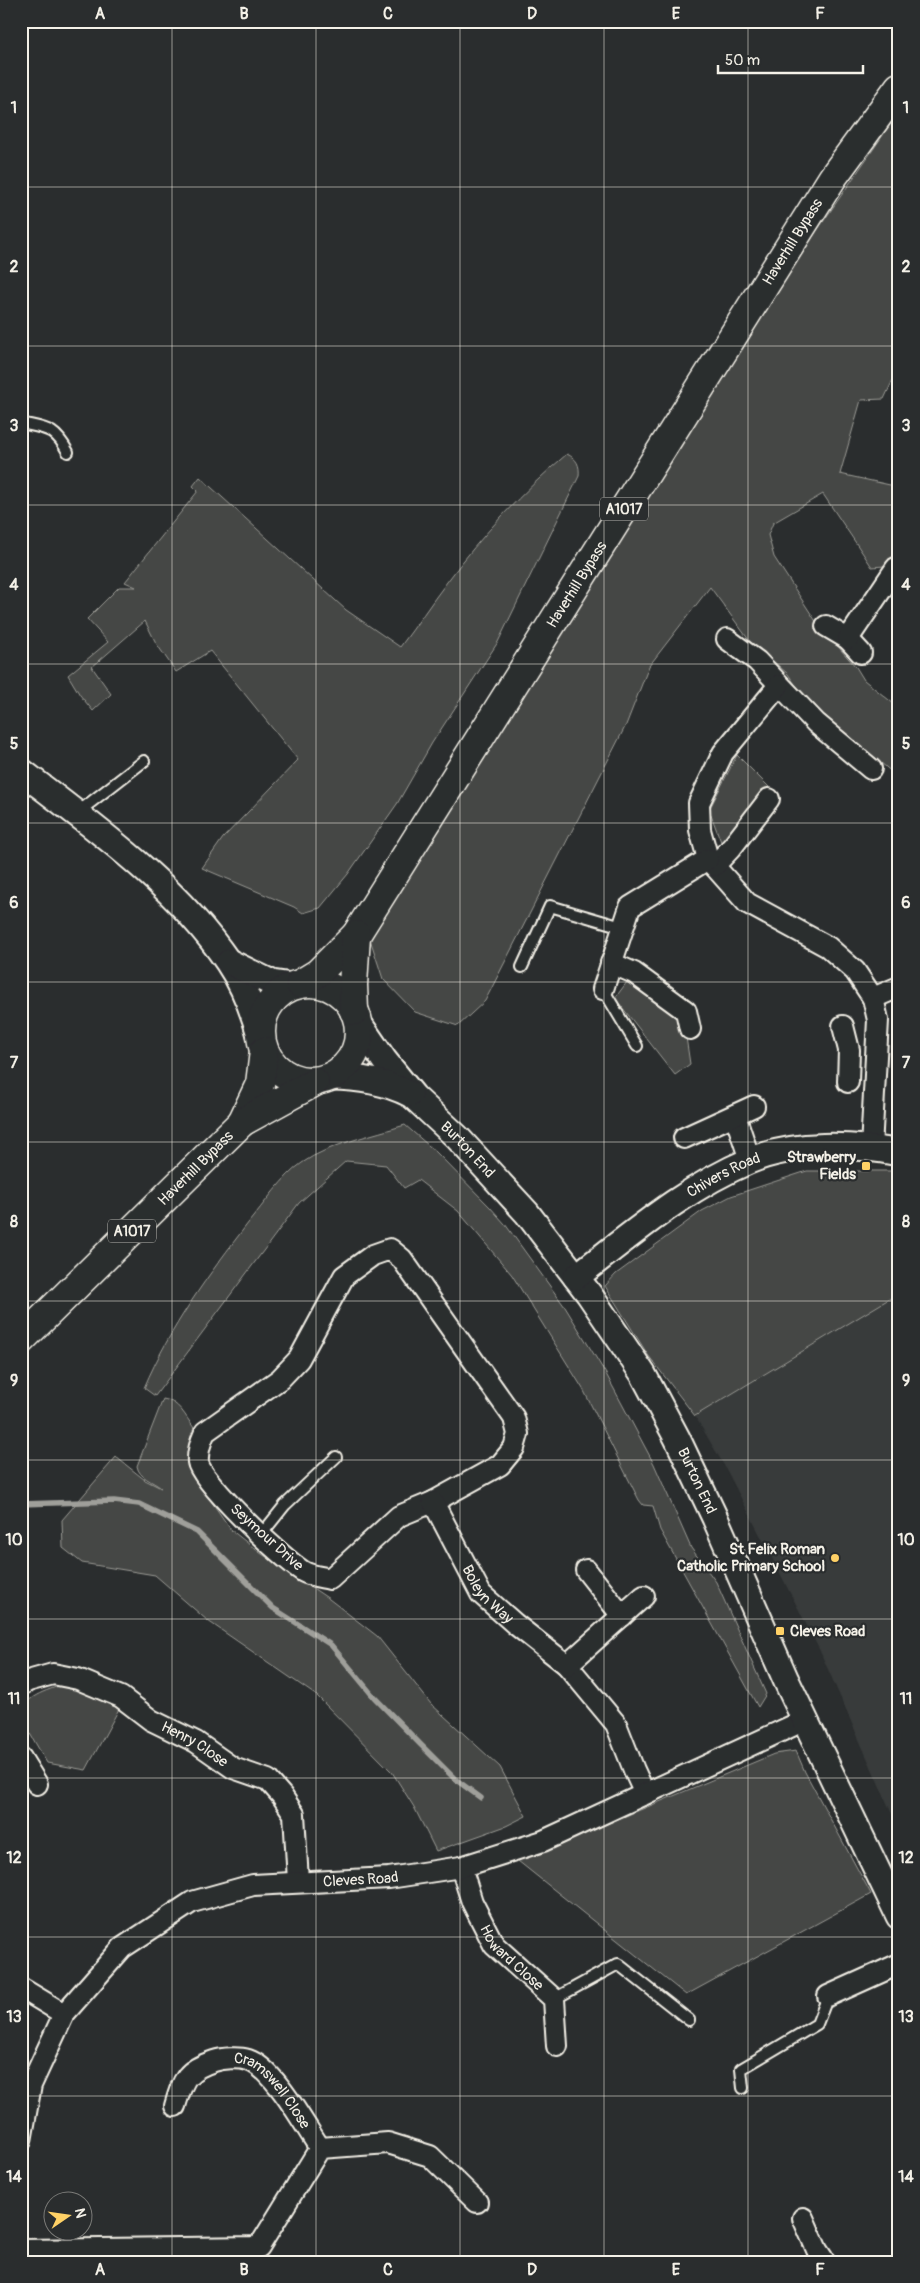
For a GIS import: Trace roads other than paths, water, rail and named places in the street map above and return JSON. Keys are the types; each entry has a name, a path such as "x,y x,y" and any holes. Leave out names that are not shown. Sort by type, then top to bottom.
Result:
{"main road":[{"name":"Haverhill Bypass","path":"296,985 318,973 356,935 823,193 899,87"},
{"name":"Haverhill Bypass","path":"356,935 353,985 356,1017"},
{"path":"316,984 332,988 345,998 356,1017 358,1039 354,1054 344,1068 323,1079 299,1081 284,1075 272,1064 262,1043 262,1020 268,1005 279,994 296,985 316,984"},
{"name":"Haverhill Bypass","path":"242,1122 260,1084 262,1043"},
{"name":"Haverhill Bypass","path":"21,1340 242,1122 323,1079"}],"street":[{"path":"826,626 855,646 896,568 899,567"},
{"path":"727,639 757,661 816,723 871,768"},
{"path":"779,685 723,753 699,803 700,830 711,863 747,903 828,947 854,971 873,998 878,1020 871,1148"},
{"path":"21,771 76,813 166,888 188,912 229,962 248,998 262,1043"},
{"path":"603,989 622,927 630,908 711,863 732,847 769,799"},
{"path":"229,962 272,983 296,985"},
{"path":"611,963 634,973 686,1012 690,1029"},
{"path":"873,998 899,987"},
{"name":"Burton End","path":"356,1017 390,1067 414,1097 458,1137 521,1206 576,1277 614,1330 642,1374 677,1438 805,1720 899,1916"},
{"path":"843,1026 849,1050 848,1082"},
{"path":"849,1050 876,1051"},
{"name":"Burton End","path":"323,1079 351,1077 369,1079 391,1084 414,1097"},
{"path":"684,1138 754,1106"},
{"path":"735,1115 750,1160"},
{"name":"Chivers Road","path":"576,1277 673,1203 714,1178 750,1160 777,1152 830,1146 871,1148 899,1153"},
{"name":"Seymour Drive","path":"390,1249 402,1259 514,1418 518,1434 514,1448 500,1465 432,1502 399,1516 330,1580 304,1572 261,1535 210,1484 198,1463 200,1444 205,1432 280,1379 299,1359 344,1276 373,1254 390,1249"},
{"name":"Boleyn Way","path":"432,1502 481,1594 567,1665 616,1724 645,1794"},
{"path":"586,1570 622,1616"},
{"path":"567,1665 644,1596"},
{"name":"Henry Close","path":"21,1685 28,1681 53,1674 78,1679 121,1697 151,1720 196,1742 233,1768 268,1780 294,1814 298,1882"},
{"name":"Cleves Road","path":"21,2141 31,2085 64,2014 122,1948 192,1902 253,1885 390,1878 461,1867 543,1841 805,1720"},
{"path":"21,1758 37,1784"},
{"name":"Howard Close","path":"461,1867 472,1902 494,1945 554,1999 557,2046"},
{"path":"828,1996 899,1964"},
{"path":"21,1988 64,2014"},
{"name":"Cramswell Close","path":"175,2106 184,2078 200,2066 222,2058 248,2060 273,2077 320,2148"},
{"name":"Cramswell Close","path":"320,2148 388,2143 430,2156 477,2202"},
{"name":"Cramswell Close","path":"21,2250 133,2255 263,2254 320,2148"},
{"path":"803,2218 819,2260"}],"lane":[{"path":"21,423 50,430 60,437 68,452"},
{"path":"76,813 144,761"},
{"path":"522,967 550,906 622,927"},
{"path":"603,989 637,1046"},
{"path":"261,1535 284,1505 336,1458"},
{"path":"554,1999 618,1964 689,2020"},
{"path":"743,2088 741,2069 817,2024 828,1996"}],"waterway":[{"path":"21,1504 114,1501 139,1504 197,1532 273,1608 331,1645 374,1697 420,1744 455,1779 481,1798"}],"place":[{"name":"Strawberry Fields","path":"866,1166"},
{"name":"St Felix Roman Catholic Primary School","path":"835,1558"},
{"name":"Cleves Road","path":"780,1631"}]}
